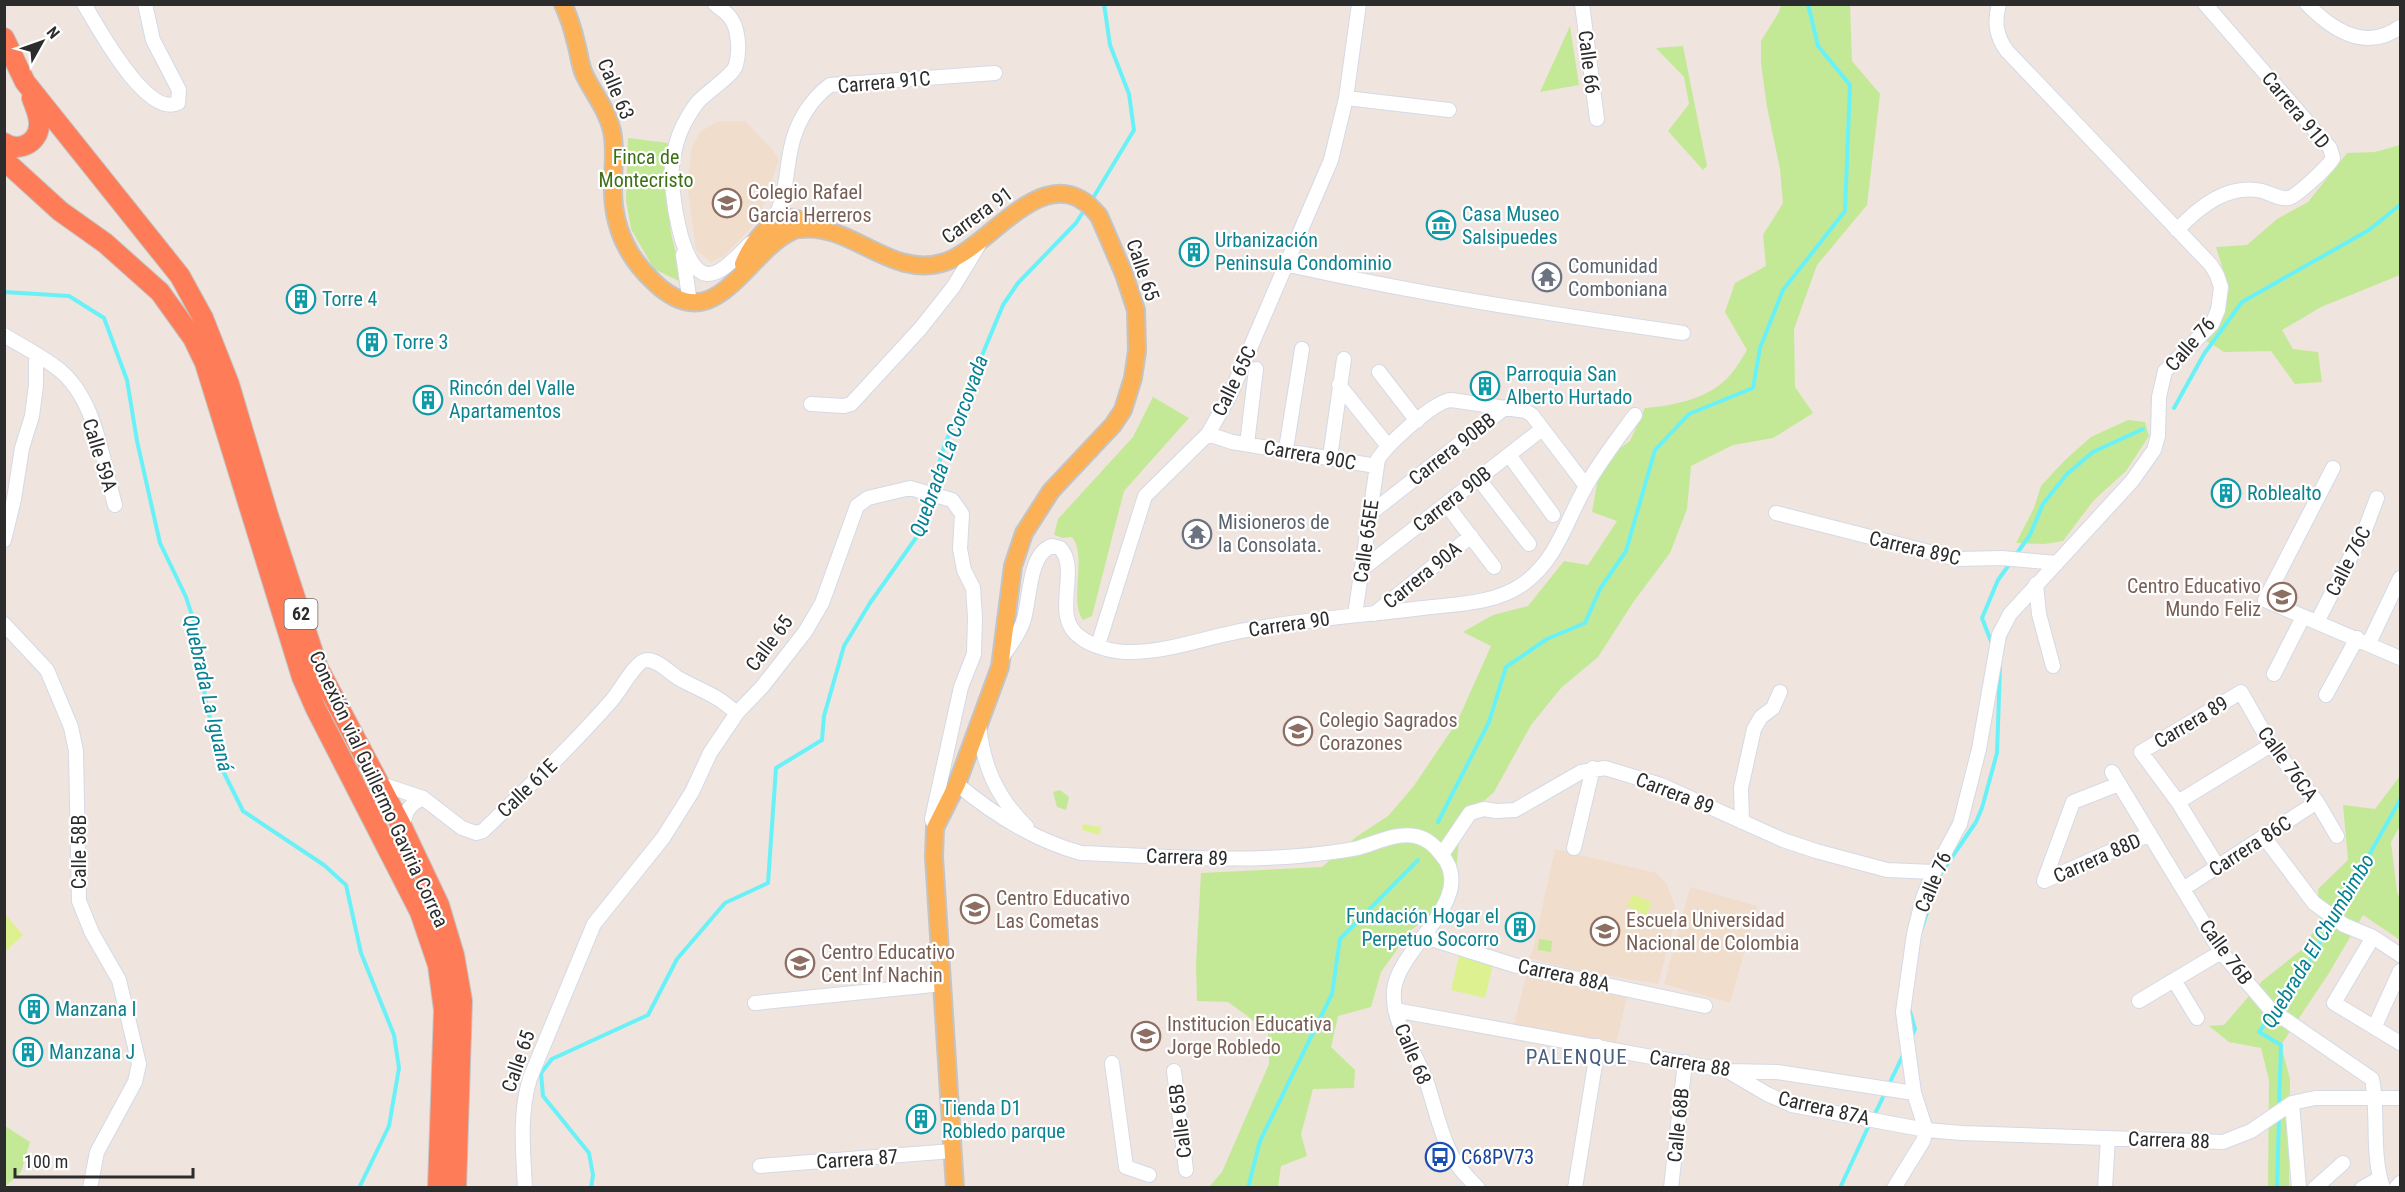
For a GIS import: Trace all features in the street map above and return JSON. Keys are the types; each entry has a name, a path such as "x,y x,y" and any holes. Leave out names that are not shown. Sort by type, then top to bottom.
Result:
{"highway":[{"name":"Conexión vial Guillermo Gaviria Correa","path":"4,38 26,82 180,276 202,318 229,384 268,515 318,668 403,829 439,906 460,985 462,1001 456,1188"},
{"path":"4,143 18,147 28,144 37,136 39,117 26,82"},
{"name":"Conexión vial Guillermo Gaviria Correa","path":"4,160 60,211 105,243 160,292 193,338 205,363 302,677 316,709 420,912 431,940 438,965 444,1010 438,1188"}],"main road":[{"name":"Calle 63","path":"563,4 574,33 583,72 603,107 613,132 615,149 613,199 619,233 642,269 655,284 671,295 690,303"},
{"name":"Carrera 91","path":"690,303 702,303 714,297 779,238 798,229 843,236 884,258 914,266 949,261 983,239 1022,207 1041,198 1061,195 1086,202 1099,216"},
{"name":"Calle 65","path":"955,1188 934,857 935,828 957,784 1003,656 1013,566 1024,533 1051,491 1113,425 1126,400 1136,365 1136,310 1124,274 1099,216"},
{"path":"739,276 746,259 762,233 787,218 811,224 832,233"}],"street":[{"path":"84,4 122,65 141,88 162,104 172,106 178,103 179,90 153,40 145,4"},
{"path":"690,303 672,193 672,166 680,132 698,103 730,74 737,64 738,42 735,25 729,15 715,4"},
{"name":"Calle 65C","path":"1098,645 1144,496 1208,434 1239,377 1331,160 1346,98 1359,4"},
{"name":"Calle 66","path":"1582,4 1597,119"},
{"path":"1999,4 1996,16 1997,33 2015,61 2178,230"},
{"name":"Carrera 91D","path":"2178,230 2194,214 2223,194 2250,190 2283,198 2292,196 2329,166 2333,158 2330,148 2205,4"},
{"path":"2307,4 2332,27 2353,36 2384,35 2400,27"},
{"name":"Carrera 91C","path":"679,228 692,264 706,274 720,270 762,233 772,222 781,201 791,144 803,116 812,102 830,85 995,73"},
{"path":"1346,98 1449,110"},
{"path":"781,201 788,209 811,224"},
{"name":"Calle 76","path":"1926,1130 1914,1093 1903,1012 1904,990 1923,898 1960,824 1979,749 1999,635 2010,614 2132,481 2154,450 2158,436 2161,381 2165,371 2212,324 2218,310 2221,295 2217,275 2178,230"},
{"path":"811,404 844,406 851,404 920,329 954,286 983,239"},
{"path":"1285,264 1365,282 1683,333"},
{"name":"Calle 59A","path":"4,335 64,374 81,398 94,424 116,505"},
{"path":"1286,449 1302,349"},
{"path":"4,540 14,499 22,448 32,416 36,385 36,355"},
{"path":"1330,457 1344,359"},
{"path":"1247,444 1256,369"},
{"path":"1379,372 1417,421"},
{"path":"1339,385 1388,446"},
{"name":"Carrera 90C","path":"1208,434 1247,444 1376,466 1378,459 1388,446 1417,421 1447,400 1506,407 1529,413 1542,429"},
{"name":"Carrera 90BB","path":"1371,513 1506,407"},
{"name":"Carrera 90","path":"1003,656 1018,635 1024,619 1036,560 1043,550 1052,546 1060,548 1067,560 1066,609 1070,626 1080,638 1125,652 1144,651 1251,629 1482,600 1503,594 1521,585 1550,559 1586,486 1635,415"},
{"path":"1542,429 1586,486"},
{"name":"Carrera 90B","path":"1361,570 1542,429"},
{"path":"1509,455 1553,515"},
{"name":"Calle 65EE","path":"1355,615 1376,466"},
{"path":"2333,468 2265,600 2400,658"},
{"path":"1478,478 1529,544"},
{"name":"Calle 65","path":"525,1188 521,1131 525,1094 589,934 663,838 692,792 710,753 737,713 780,665 814,617 822,603 857,506 868,498 900,489 916,489 946,498 956,504 962,514 960,549 964,570 973,588 974,654 961,687 953,721 932,819 935,828"},
{"name":"Calle 76C","path":"2317,622 2366,527 2377,498"},
{"path":"1446,504 1494,567"},
{"name":"Carrera 89C","path":"1776,513 1957,559 2002,558 2057,563"},
{"name":"Carrera 90A","path":"1374,614 1471,536"},
{"path":"2326,695 2363,641 2400,578"},
{"path":"2036,584 2039,614 2053,666"},
{"path":"2274,674 2303,617"},
{"name":"Calle 58B","path":"4,624 47,670 71,727 76,751 79,901 92,933 119,980 139,1064 135,1082 97,1152 90,1188"},
{"name":"Calle 61E","path":"423,798 462,828 476,833 483,831 575,740 612,700 627,682 635,665 642,660 656,662 679,679 714,696 737,713"},
{"path":"1742,822 1741,788 1754,729 1761,717 1773,708 1780,692"},
{"name":"Carrera 89","path":"2178,802 2141,752 2241,692"},
{"name":"Calle 76CA","path":"2241,692 2271,746 2317,802 2337,836"},
{"name":"Carrera 89","path":"979,724 981,745 994,785 1015,815 1042,840"},
{"path":"2218,867 2178,802 2271,746"},
{"path":"1574,848 1593,768"},
{"path":"1437,849 1445,850 1470,813 1484,809 1515,810 1581,772 1593,768"},
{"name":"Carrera 89","path":"1593,768 1605,768 1661,785 1784,840 1863,865 1887,870 1934,872"},
{"name":"Calle 76B","path":"2112,772 2221,952 2270,1009 2372,1079 2375,1098"},
{"path":"378,783 423,798"},
{"name":"Carrera 89","path":"957,784 983,806 1042,840 1081,853 1235,859 1302,855 1356,848 1402,836 1417,837 1437,849"},
{"name":"Carrera 88D","path":"2120,784 2073,802 2044,881 2150,834"},
{"path":"403,829 405,810 423,798"},
{"name":"Carrera 86C","path":"2183,889 2317,802"},
{"path":"2264,837 2314,903 2344,924 2373,937 2400,955"},
{"name":"Calle 68","path":"1437,849 1447,861 1452,877 1445,904 1425,936 1402,964 1394,992 1395,1010 1399,1026 1426,1081 1437,1121 1452,1156 1478,1188"},
{"name":"Carrera 88A","path":"1425,936 1517,966 1705,1006"},
{"path":"2373,937 2334,1003 2400,1043"},
{"path":"2139,1001 2221,952"},
{"path":"2375,1026 2400,971"},
{"path":"2174,980 2197,1018"},
{"path":"755,1003 943,984"},
{"name":"Carrera 88","path":"1395,1010 1728,1071 1777,1072 1914,1093"},
{"path":"1575,1188 1598,1046"},
{"name":"Calle 68B","path":"1671,1188 1685,1062"},
{"name":"Calle 65B","path":"1112,1063 1126,1167 1149,1175"},
{"name":"Calle 65B","path":"1174,1071 1186,1170"},
{"name":"Carrera 87A","path":"1728,1071 1767,1094 1792,1105 1926,1130"},
{"name":"Carrera 88","path":"1926,1130 2223,1142 2251,1131 2282,1109 2315,1098 2400,1098"},
{"path":"2362,1188 2382,1183 2376,1156 2375,1098"},
{"path":"2282,1109 2299,1188"},
{"path":"1894,1188 1923,1141 1926,1130"},
{"path":"2105,1188 2108,1138"},
{"name":"Carrera 87","path":"760,1166 953,1151"},
{"path":"2316,1188 2343,1163"},
{"path":"2396,1188 2400,1183"}],"shaded area":[{"name":"Colegio Rafael Garcia Herreros","path":"718,121 745,121 772,149 779,160 758,221 724,256 711,262 696,250 687,184 692,147 700,132"},
{"name":"Escuela Universidad Nacional de Colombia","path":"1555,849 1656,873 1667,884 1677,913 1658,984 1579,971 1529,958 1533,950"},
{"path":"1690,887 1757,906 1730,1003 1664,984"},
{"path":"1527,972 1628,992 1616,1044 1514,1024"}],"green space":[{"path":"1781,5 1850,5 1852,61 1880,94 1867,205 1817,265 1794,329 1795,387 1813,413 1773,438 1733,445 1691,466 1687,509 1670,553 1634,601 1598,657 1561,688 1531,725 1494,792 1461,821 1453,901 1411,930 1381,972 1371,1007 1338,1016 1331,1047 1355,1070 1354,1088 1313,1089 1301,1134 1307,1156 1281,1166 1278,1187 1209,1187 1222,1172 1269,1064 1268,1031 1228,1002 1197,1001 1196,964 1201,873 1322,867 1356,837 1388,816 1413,787 1457,722 1491,646 1463,632 1493,615 1528,606 1564,561 1588,565 1617,521 1592,512 1601,462 1630,441 1645,408 1680,403 1703,395 1723,383 1731,374 1747,350 1725,312 1735,283 1766,266 1763,235 1783,203 1780,169 1767,107 1761,63 1761,41"},
{"path":"1570,26 1579,85 1540,92"},
{"path":"1683,46 1707,166 1703,170 1668,131 1689,104 1684,77 1656,48"},
{"name":"Finca de Montecristo","path":"628,138 668,143 666,190 671,233 683,283 654,269 631,229 626,200"},
{"path":"2400,145 2400,275 2321,307 2282,330 2293,349 2318,352 2322,382 2295,384 2271,351 2224,352 2205,340 2221,320 2229,289 2216,247 2247,245 2277,219 2308,202 2347,153 2375,152"},
{"path":"1153,397 1189,418 1124,491 1092,616 1083,620 1077,601 1079,567 1076,545 1072,537 1063,538 1054,535 1058,519 1133,437"},
{"path":"2128,420 2145,422 2149,436 2126,471 2094,500 2063,541 2044,544 2016,543 2034,508 2041,486 2091,437"},
{"path":"2400,776 2400,826 2391,842 2397,892 2400,899 2400,940 2363,915 2329,973 2281,1045 2290,1079 2289,1187 2268,1187 2269,1080 2261,1048 2229,1042 2209,1026 2224,1025 2262,981 2300,951 2320,922 2318,889 2348,860 2343,805 2375,809"},
{"path":"1060,790 1069,797 1066,810 1057,807 1053,792"},
{"path":"1083,824 1101,827 1100,835 1082,830"},
{"path":"1633,894 1652,903 1646,915 1627,906"},
{"path":"5,914 23,935 4,952"},
{"path":"1539,939 1552,941 1551,952 1538,950"},
{"path":"1459,956 1493,964 1485,998 1451,990"},
{"path":"5,1126 30,1142 21,1172 5,1187"}],"waterway":[{"name":"Quebrada La Corcovada","path":"1090,203 1134,130 1129,94 1110,45 1104,4"},
{"path":"1438,822 1489,722 1506,667 1547,639 1585,623 1600,589 1626,551 1655,450 1689,414 1753,388 1760,348 1783,290 1845,211 1850,85 1818,46 1808,4"},
{"path":"2174,408 2204,354 2242,302 2369,230 2400,205"},
{"name":"Quebrada La Corcovada","path":"931,490 945,444 1003,305 1018,283 1076,223 1085,209"},
{"name":"Quebrada La Iguaná","path":"4,292 69,296 104,318 127,380 137,441 160,543 186,597 201,643 205,698 223,771 243,811 324,865 346,885 361,953 394,1035 399,1068 389,1126 359,1188"},
{"path":"2015,556 2030,535 2043,504 2067,474 2093,452 2143,429"},
{"name":"Quebrada La Corcovada","path":"591,1188 593,1175 589,1153 543,1096 541,1073 552,1059 648,1015 677,959 725,903 768,883 776,768 822,740 824,716 844,646 870,603 918,535 929,497"},
{"path":"1992,644 1982,618 1998,580 2011,562"},
{"path":"1921,931 1939,876 1976,822 1982,808 1997,753 2000,668"},
{"name":"Quebrada El Chumbimbo","path":"2336,914 2400,800"},
{"path":"1248,1188 1260,1141 1332,994 1340,939 1418,860"},
{"name":"Quebrada El Chumbimbo","path":"2279,1107 2281,1045 2259,1032 2305,969 2332,921"},
{"path":"1909,1008 1915,1029 1911,1038"},
{"path":"1874,1116 1904,1053"},
{"name":"Quebrada El Chumbimbo","path":"2277,1188 2279,1117"},
{"path":"1840,1188 1870,1123"}],"place":[{"name":"Colegio Rafael Garcia Herreros","path":"727,203"},
{"name":"Casa Museo Salsipuedes","path":"1441,225"},
{"name":"Urbanización Peninsula Condominio","path":"1194,252"},
{"name":"Comunidad Comboniana","path":"1547,277"},
{"name":"Torre 4","path":"301,299"},
{"name":"Torre 3","path":"372,342"},
{"name":"Parroquia San Alberto Hurtado","path":"1485,386"},
{"name":"Rincón del Valle Apartamentos","path":"428,400"},
{"name":"Roblealto","path":"2226,493"},
{"name":"Misioneros de la Consolata.","path":"1197,534"},
{"name":"Centro Educativo Mundo Feliz","path":"2282,597"},
{"name":"Colegio Sagrados Corazones","path":"1298,731"},
{"name":"Centro Educativo Las Cometas","path":"975,909"},
{"name":"Fundación Hogar el Perpetuo Socorro","path":"1520,927"},
{"name":"Escuela Universidad Nacional de Colombia","path":"1605,931"},
{"name":"Centro Educativo Cent Inf Nachin","path":"800,963"},
{"name":"Manzana I","path":"34,1009"},
{"name":"Institucion Educativa Jorge Robledo","path":"1146,1036"},
{"name":"Manzana J","path":"28,1052"},
{"name":"Tienda D1 Robledo parque","path":"921,1119"},
{"name":"C68PV73","path":"1440,1157"}],"district":[{"name":"PALENQUE","path":"1577,1057"}]}
